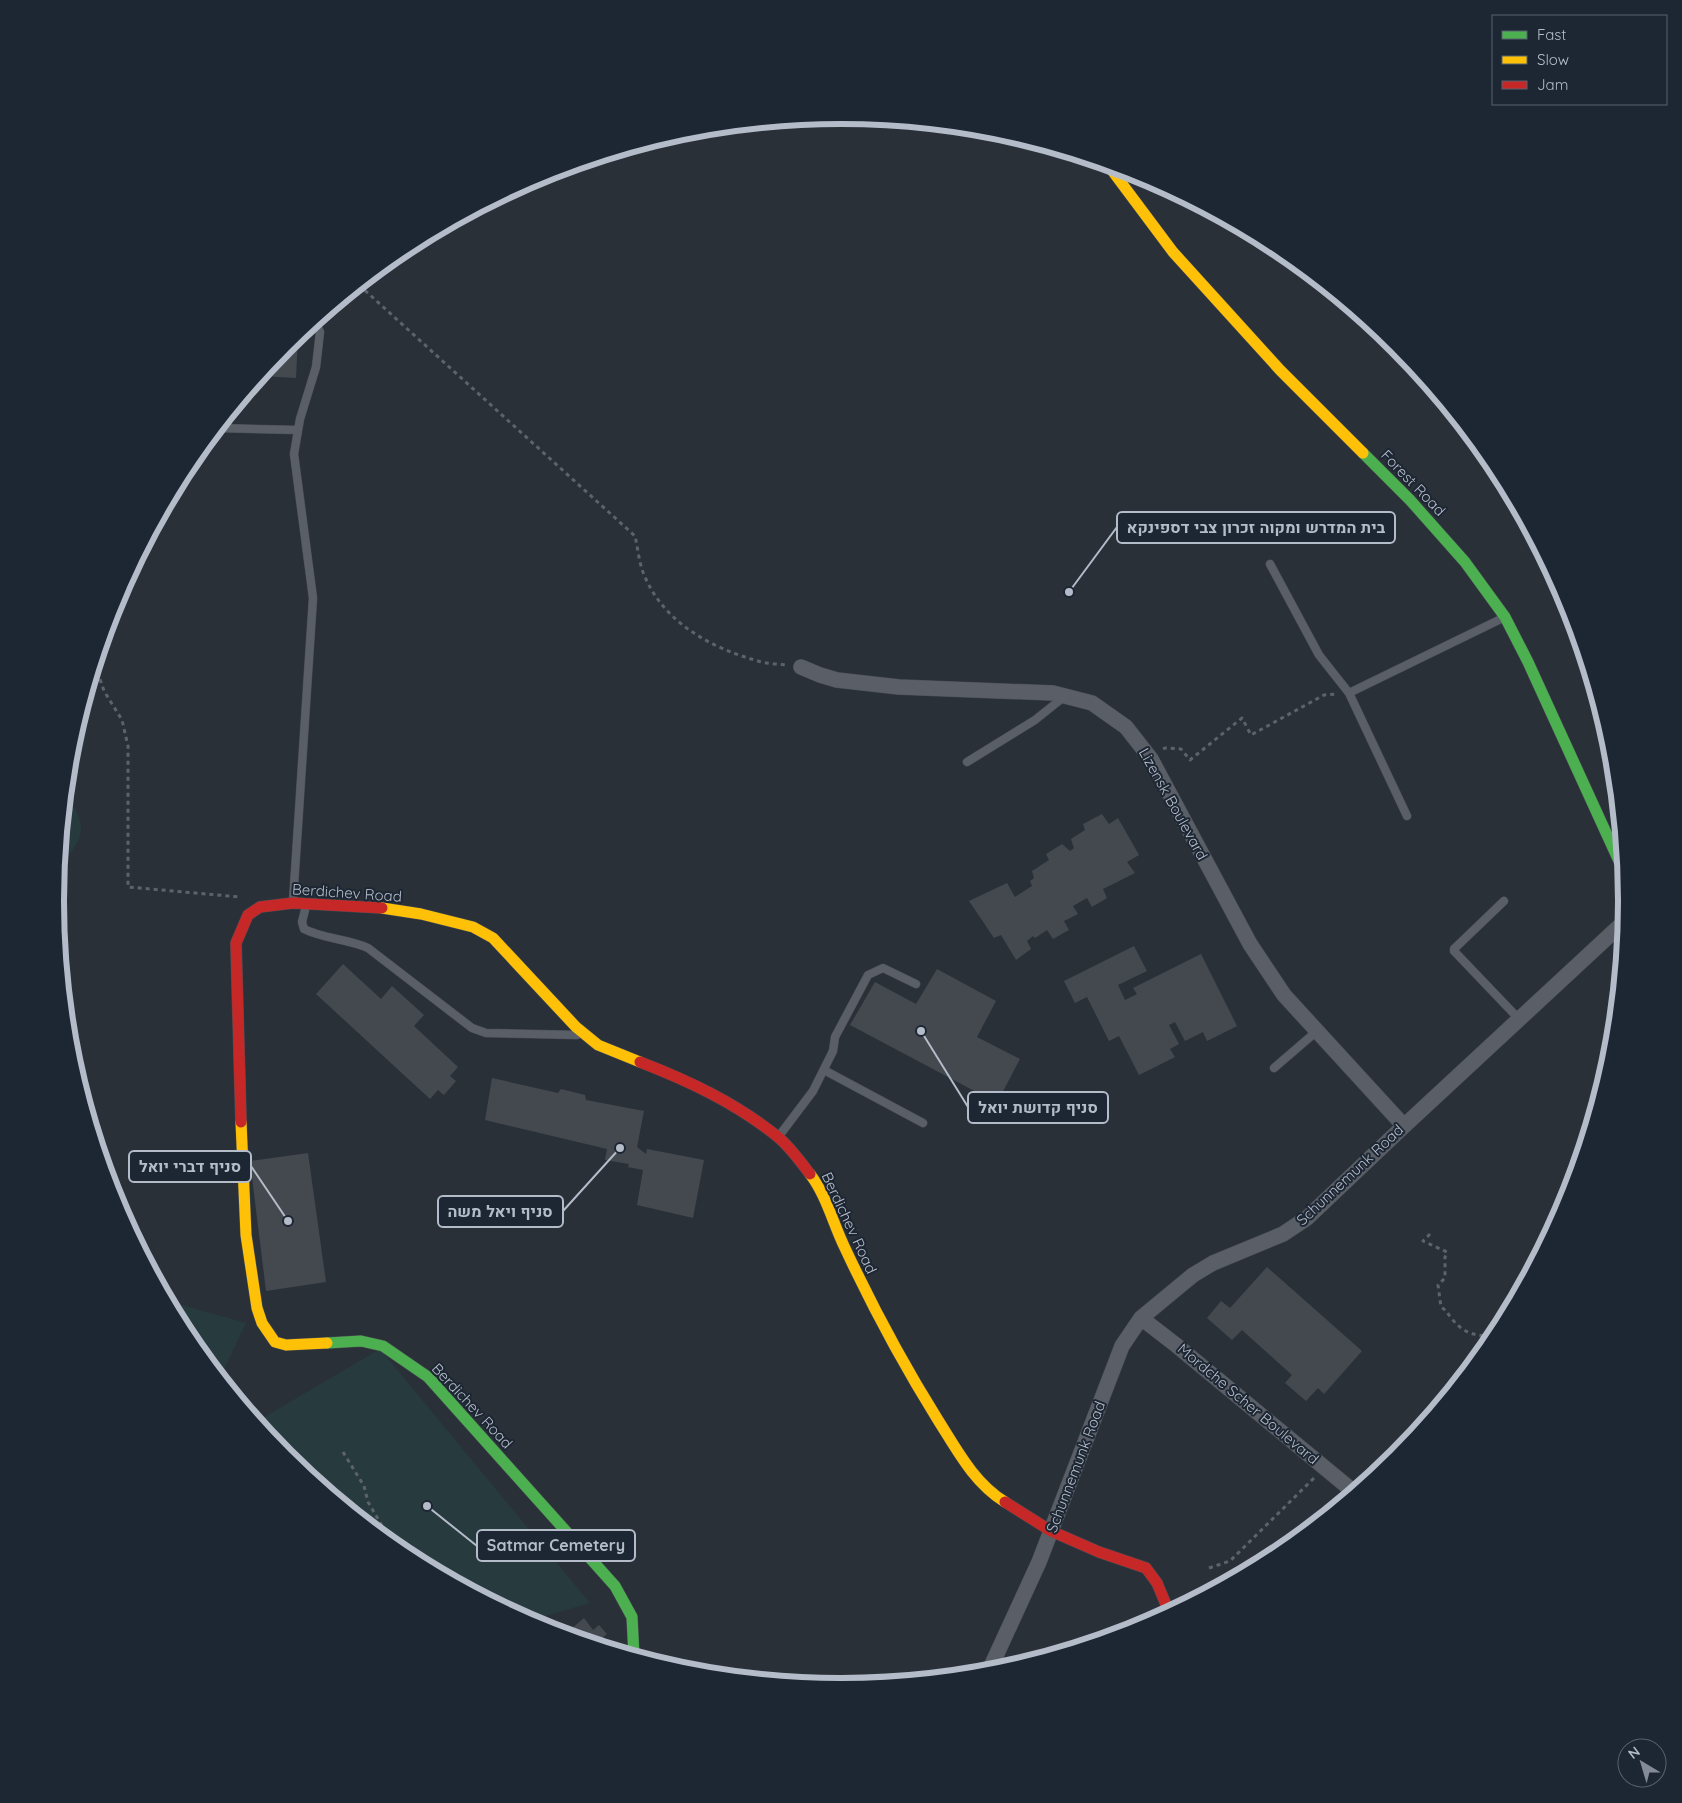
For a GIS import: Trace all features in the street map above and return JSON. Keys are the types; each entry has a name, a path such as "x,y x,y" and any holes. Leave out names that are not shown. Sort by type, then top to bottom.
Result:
{"street":[{"name":"Forest Road","path":"1115,174 1173,252 1280,370 1410,500 1465,562 1505,617 1536,679 1617,857"},
{"name":"Lizensk Boulevard","path":"801,667 837,680 900,687 1053,693 1092,703 1126,727 1150,758 1250,944 1284,995 1404,1126"},
{"name":"Berdichev Road","path":"634,1650 632,1617 615,1586 428,1377 383,1346 361,1341 286,1345 275,1342 262,1323 257,1308 246,1235 237,1051 236,953 236,944 248,915 260,908 293,903 375,907 421,914 473,927 493,938 576,1027 598,1044 681,1078 718,1096 778,1137 792,1150 817,1183 872,1306 906,1368 969,1470 1000,1499 1051,1532 1099,1552 1146,1568 1157,1583 1165,1608"},
{"name":"Schunnemunk Road","path":"992,1664 1039,1562 1122,1346 1141,1318 1193,1275 1213,1263 1283,1234 1307,1218 1617,928"},
{"name":"Mordche Scher Boulevard","path":"1141,1318 1176,1344 1350,1489"}],"lane":[{"path":"293,903 313,598 294,454 303,407 316,367 320,332 318,327"},
{"path":"224,428 298,430"},
{"path":"1270,564 1319,655 1349,693 1407,816"},
{"path":"1349,693 1505,617"},
{"path":"967,762 1035,720 1065,696"},
{"path":"1504,901 1454,951 1519,1019"},
{"path":"307,904 302,922 304,929 319,935 358,943 368,948 472,1028 486,1033 586,1035"},
{"path":"778,1137 813,1091 833,1051 835,1037 868,975 883,968 916,984"},
{"path":"1274,1068 1317,1031"},
{"path":"824,1070 923,1123"}],"path":[{"path":"363,289 635,536 639,559 645,577 658,599 674,618 697,636 719,648 759,662 801,667"},
{"path":"99,673 104,691 122,720 128,746 128,887 244,898 260,908"},
{"path":"1150,758 1165,748 1181,749 1190,760 1242,718 1251,735 1324,694 1349,693"},
{"path":"1430,1234 1423,1241 1447,1252 1445,1256 1444,1278 1438,1286 1441,1307 1446,1310 1462,1329 1473,1335 1485,1336"},
{"path":"343,1452 364,1486 374,1514 384,1529"},
{"path":"1208,1568 1230,1561 1324,1468"}],"green space":[{"path":"84,728 85,741 78,756"},
{"path":"69,808 74,808 81,825 81,833 65,860"},
{"path":"176,1303 246,1323 222,1373"},
{"path":"380,1349 590,1603 539,1618 497,1599 452,1575 409,1548 368,1518 291,1451 261,1419"}],"building":[{"path":"297,346 296,378 269,376"},
{"path":"1102,814 1109,824 1118,818 1139,855 1127,862 1135,873 1103,889 1107,898 1092,907 1087,898 1073,906 1078,914 1064,921 1069,930 1053,939 1047,930 1035,938 1033,936 1027,941 1031,949 1016,960 1001,935 994,938 969,901 1007,883 1015,897 1032,886 1030,881 1034,878 1032,871 1049,860 1046,854 1062,844 1070,851 1074,848 1071,839 1085,830 1083,824"},
{"path":"1134,946 1147,971 1118,985 1125,1000 1137,994 1133,988 1201,954 1237,1026 1207,1041 1203,1032 1185,1041 1175,1022 1169,1025 1179,1044 1170,1049 1175,1057 1139,1075 1119,1036 1109,1041 1087,997 1075,1003 1064,981"},
{"path":"343,964 381,999 392,986 424,1015 414,1026 458,1067 450,1076 456,1081 444,1095 438,1090 430,1099 316,994"},
{"path":"937,969 996,1001 977,1037 1020,1059 997,1103 850,1025 875,982 916,1004"},
{"path":"492,1078 558,1093 561,1089 585,1095 586,1100 644,1111 637,1147 646,1154 647,1149 704,1160 693,1218 637,1205 643,1170 628,1167 629,1164 605,1160 607,1149 485,1120"},
{"path":"308,1153 326,1282 266,1291 250,1161"},
{"path":"1267,1267 1362,1351 1324,1394 1318,1388 1306,1401 1285,1383 1292,1375 1242,1330 1232,1340 1207,1318 1221,1301 1230,1308"},
{"path":"584,1618 593,1630 599,1625 607,1634 601,1639 603,1641 570,1630"}],"traffic: fast":[{"path":"1363,453 1410,500 1465,562 1505,617 1528,662 1617,857"},
{"path":"327,1343 361,1341 383,1346 428,1377 615,1586 632,1617 634,1650"}],"traffic: slow":[{"path":"1115,174 1173,252 1280,370 1363,453"},
{"path":"382,908 421,914 473,927 493,938 576,1027 598,1045 640,1062"},
{"path":"241,1122 246,1235 257,1308 262,1323 275,1342 286,1345 327,1343"},
{"path":"810,1174 825,1200 844,1246 877,1313 925,1399 975,1476 1005,1502"}],"traffic: jam":[{"path":"241,1122 236,943 248,915 260,907 293,903 382,908"},
{"path":"640,1062 694,1085 746,1114 782,1141 795,1154 810,1174"},
{"path":"1005,1502 1051,1531 1099,1552 1146,1568 1157,1583 1167,1607"}],"place":[{"name":"בית המדרש ומקוה זכרון צבי דספינקא","path":"1069,592"},
{"name":"סניף קדושת יואל","path":"921,1031"},
{"name":"סניף ויאל משה","path":"620,1148"},
{"name":"סניף דברי יואל","path":"288,1221"},
{"name":"Satmar Cemetery","path":"427,1506"}]}
